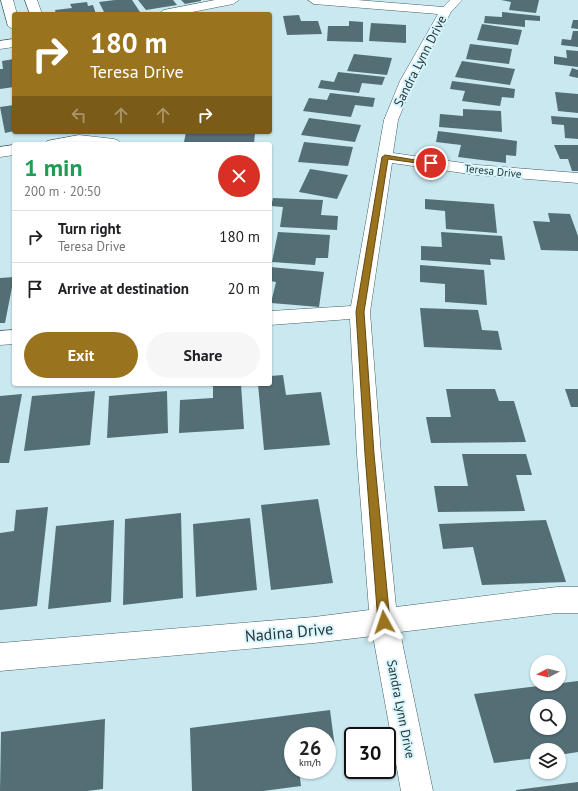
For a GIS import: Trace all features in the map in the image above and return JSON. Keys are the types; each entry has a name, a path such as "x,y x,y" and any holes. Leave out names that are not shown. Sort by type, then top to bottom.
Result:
{"street":[{"path":"7,0 12,19"},
{"path":"31,0 35,12"},
{"path":"174,12 233,0"},
{"path":"314,0 451,5"},
{"name":"Sandra Lynn Drive","path":"417,791 384,622 369,454 360,312 391,120 407,81 451,5"},
{"path":"0,45 12,43"},
{"path":"66,142 79,140 96,142"},
{"path":"0,152 12,150"},
{"name":"Teresa Drive","path":"385,157 477,170 578,178"},
{"path":"272,318 360,312"},
{"path":"0,338 12,337"},
{"name":"Nadina Drive","path":"0,657 314,630 557,600 578,600"}],"building":[{"path":"132,0 140,12 104,12 99,2"},
{"path":"138,0 173,0 177,5 146,10"},
{"path":"181,0 201,0 201,1 185,4"},
{"path":"501,0 539,0 536,13 509,10 511,2"},
{"path":"87,2 88,6 93,5 95,12 56,12 55,10 72,8 70,4"},
{"path":"502,12 540,16 540,21 525,20 525,27 484,23 485,16 502,17"},
{"path":"299,15 301,21 318,21 322,34 287,35 283,16"},
{"path":"573,20 578,20 578,29 571,28"},
{"path":"349,21 363,22 363,42 327,41 328,26 349,26"},
{"path":"371,23 406,25 406,43 369,41"},
{"path":"482,24 522,30 518,45 477,40"},
{"path":"573,31 578,31 578,47 561,45 562,39 571,40"},
{"path":"470,44 512,49 509,64 466,59"},
{"path":"566,50 578,51 578,67 554,64 554,56 567,58"},
{"path":"354,54 392,58 387,75 347,71"},
{"path":"12,59 12,87 0,89 0,69 3,69 2,61"},
{"path":"462,61 515,69 510,85 455,77"},
{"path":"572,68 578,70 578,78 569,76"},
{"path":"338,72 385,77 382,85 362,83 359,93 318,88 321,80 334,82"},
{"path":"452,81 515,89 514,98 502,97 500,106 462,101 465,91 450,89"},
{"path":"555,92 578,94 578,113 558,111"},
{"path":"330,93 375,98 373,107 355,105 351,117 303,111 309,98 327,100"},
{"path":"12,105 12,131 5,133 0,107"},
{"path":"463,109 501,111 502,132 439,127 440,114 463,116"},
{"path":"551,116 578,118 578,139 565,138 564,125 552,124"},
{"path":"309,118 361,125 355,142 301,135"},
{"path":"438,131 517,141 516,156 506,155 506,163 458,157 461,145 436,142"},
{"path":"186,134 255,134 254,142 184,142"},
{"path":"304,142 353,147 348,166 298,162"},
{"path":"554,145 578,145 578,171 572,171 568,159 560,159"},
{"path":"310,169 348,175 337,199 299,192"},
{"path":"273,198 323,200 321,215 338,216 337,230 280,227 283,207 272,206"},
{"path":"425,199 494,204 497,233 446,229 445,211 425,209"},
{"path":"548,213 570,214 578,236 578,251 541,250 533,221 550,222"},
{"path":"278,232 330,235 328,258 316,258 315,265 272,262"},
{"path":"441,232 502,236 505,260 490,259 491,265 421,260 421,246 442,247"},
{"path":"420,265 484,270 487,305 445,302 445,284 420,282"},
{"path":"272,267 324,272 319,307 272,303 276,282 272,281"},
{"path":"12,277 12,287 5,323 0,323 0,278"},
{"path":"420,308 478,310 482,330 498,331 502,350 424,347"},
{"path":"283,375 286,395 321,392 330,445 264,450 258,386 272,386 272,376"},
{"path":"213,386 241,386 244,429 179,433 180,400 213,398"},
{"path":"446,389 495,389 499,401 514,401 526,442 431,443 426,417 451,417"},
{"path":"565,389 578,389 578,407 571,407"},
{"path":"95,391 90,445 24,451 32,396"},
{"path":"167,391 168,433 107,438 109,396"},
{"path":"22,394 9,463 0,463 0,396"},
{"path":"462,454 526,454 532,475 516,475 525,511 438,512 434,486 468,486"},
{"path":"318,499 333,583 271,590 261,505"},
{"path":"48,507 37,606 0,610 0,533 14,531 16,510"},
{"path":"181,513 183,598 123,605 125,519"},
{"path":"250,518 257,590 196,597 193,524"},
{"path":"114,520 111,602 48,609 56,526"},
{"path":"546,520 566,582 482,585 473,547 443,549 439,524"},
{"path":"578,681 578,752 566,754 566,743 530,743 530,759 494,763 474,694 530,687 530,691 566,691 566,682"},
{"path":"330,710 332,727 284,727 284,779 300,779 301,786 263,791 192,791 190,728"},
{"path":"105,719 103,789 87,791 0,791 1,732"},
{"path":"578,782 578,791 516,791 516,790"}],"route":[{"path":"384,622 369,454 360,312 385,157 431,163"}]}
